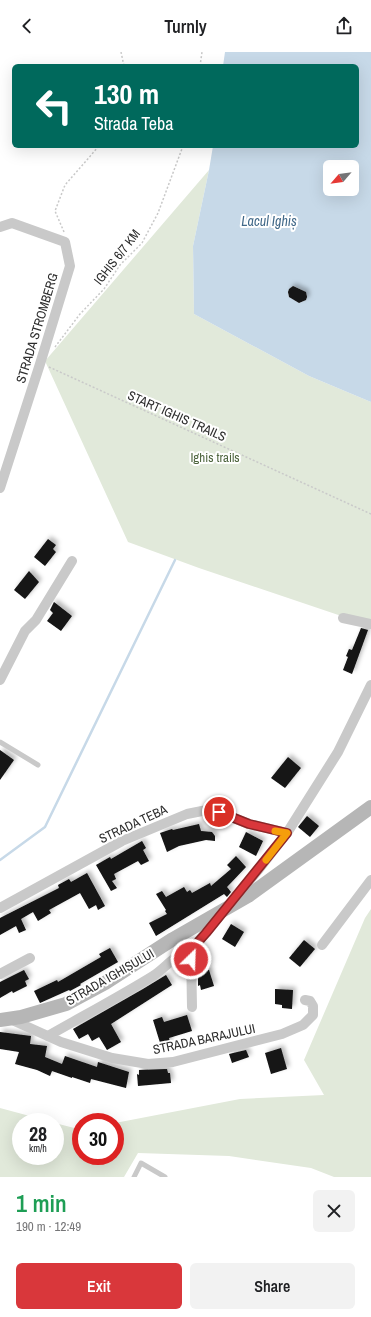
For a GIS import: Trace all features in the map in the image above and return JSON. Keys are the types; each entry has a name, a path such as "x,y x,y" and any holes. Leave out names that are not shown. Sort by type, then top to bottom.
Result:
{"street":[{"name":"STRADA STROMBERG","path":"0,227 12,223 66,242 70,264 0,488"},
{"path":"0,680 25,631 36,620 72,561"},
{"path":"343,618 371,624"},
{"path":"48,1036 154,975 181,953 191,950 287,833 338,752 371,685"},
{"name":"STRADA IGHIȘULUI","path":"5,1019 21,1017 66,1004 104,983 173,939 248,896 371,807"},
{"name":"STRADA TEBA","path":"0,908 122,841 187,814 207,810 219,812 249,824 287,833"},
{"path":"322,945 371,880"},
{"path":"191,950 192,1007"},
{"path":"0,974 30,958"},
{"name":"STRADA BARAJULUI","path":"5,1019 61,1042 112,1058 148,1064 174,1062 282,1034 303,1025 313,1015 313,1006 310,1001 305,1000"}],"lane":[{"path":"0,742 38,765"},
{"path":"134,1177 142,1163 165,1177"}],"path":[{"path":"121,52 124,64"},
{"path":"200,64 202,52"},
{"name":"IGHIS 6/7 KM","path":"52,352 80,314 104,289 120,265 142,243 158,213 183,148"},
{"name":"START IGHIS TRAILS","path":"48,367 371,514"}],"green space":[{"name":"Ighis trails","path":"209,170 193,246 194,314 309,376 371,402 371,626 199,568 128,542 45,361"},
{"path":"371,909 371,1177 334,1177 311,1168 229,1156 138,1153 124,1177 0,1177 0,1108 19,1113 12,1113 12,1165 64,1165 64,1125 72,1127 72,1165 124,1165 124,1121 240,1099 324,1095 304,1060 365,918"}],"water":[{"name":"Lacul Ighiș","path":"225,52 371,52 371,402 309,376 194,314 193,246 213,148 359,148 359,64 223,64","holes":["293,286 306,292 306,300 299,303 289,297 288,291"]}],"building":[{"path":"293,286 306,292 306,300 299,303 289,297 289,289"},
{"path":"48,539 56,545 53,549 56,552 45,566 34,557"},
{"path":"29,571 39,582 25,599 14,590"},
{"path":"54,602 72,616 61,631 47,621 53,613 50,610"},
{"path":"361,628 368,630 352,674 343,670 348,657 346,656 349,649 352,650"},
{"path":"0,750 14,760 0,780"},
{"path":"288,757 301,768 285,788 271,778"},
{"path":"307,816 319,826 310,837 298,827"},
{"path":"199,824 201,831 212,832 215,836 215,841 206,840 179,846 167,852 160,833"},
{"path":"246,832 263,841 256,856 239,847"},
{"path":"142,841 146,848 143,850 149,861 141,865 138,861 114,874 116,879 112,881 117,888 111,891 96,865 110,857 111,859"},
{"path":"236,856 246,867 227,887 231,892 227,897 224,894 156,936 149,923 167,914 156,894 162,891 166,897 184,887 187,892 190,890 192,893 210,883 211,886 231,869 227,865"},
{"path":"87,873 105,906 98,910 96,905 89,909 80,893 49,910 51,913 38,921 33,912 21,919 26,930 19,933 16,926 0,935 0,918 59,888 58,885 69,879 71,882"},
{"path":"231,924 244,932 235,947 222,939"},
{"path":"304,940 315,949 300,967 289,958"},
{"path":"110,948 118,962 70,991 69,990 40,1003 34,991 57,980 58,982 101,957 99,954"},
{"path":"24,970 29,979 25,981 27,986 13,993 12,991 0,998 0,982"},
{"path":"209,970 214,986 201,990 200,985 198,986 198,976 202,974 201,972"},
{"path":"166,975 172,985 111,1024 121,1042 107,1050 99,1037 92,1041 88,1034 79,1039 73,1029"},
{"path":"275,989 293,990 292,1009 282,1008 282,1005 275,1004"},
{"path":"187,1015 192,1031 169,1038 170,1043 161,1046 153,1020 162,1017 164,1022"},
{"path":"0,1032 31,1036 30,1044 47,1046 45,1057 62,1064 65,1056 97,1067 98,1062 129,1072 126,1088 91,1079 90,1083 52,1071 50,1076 37,1070 15,1064 19,1052 0,1049"},
{"path":"281,1048 287,1069 271,1074 265,1053"},
{"path":"246,1050 249,1057 232,1063 229,1054"},
{"path":"167,1069 168,1073 170,1073 171,1083 138,1086 137,1074 139,1075 139,1070"}],"waterway":[{"path":"0,860 45,827 175,560"}],"slow traffic":[{"path":"266,860 287,833 275,831"}],"route":[{"path":"191,959 191,950 287,833 249,824 219,812"}]}
